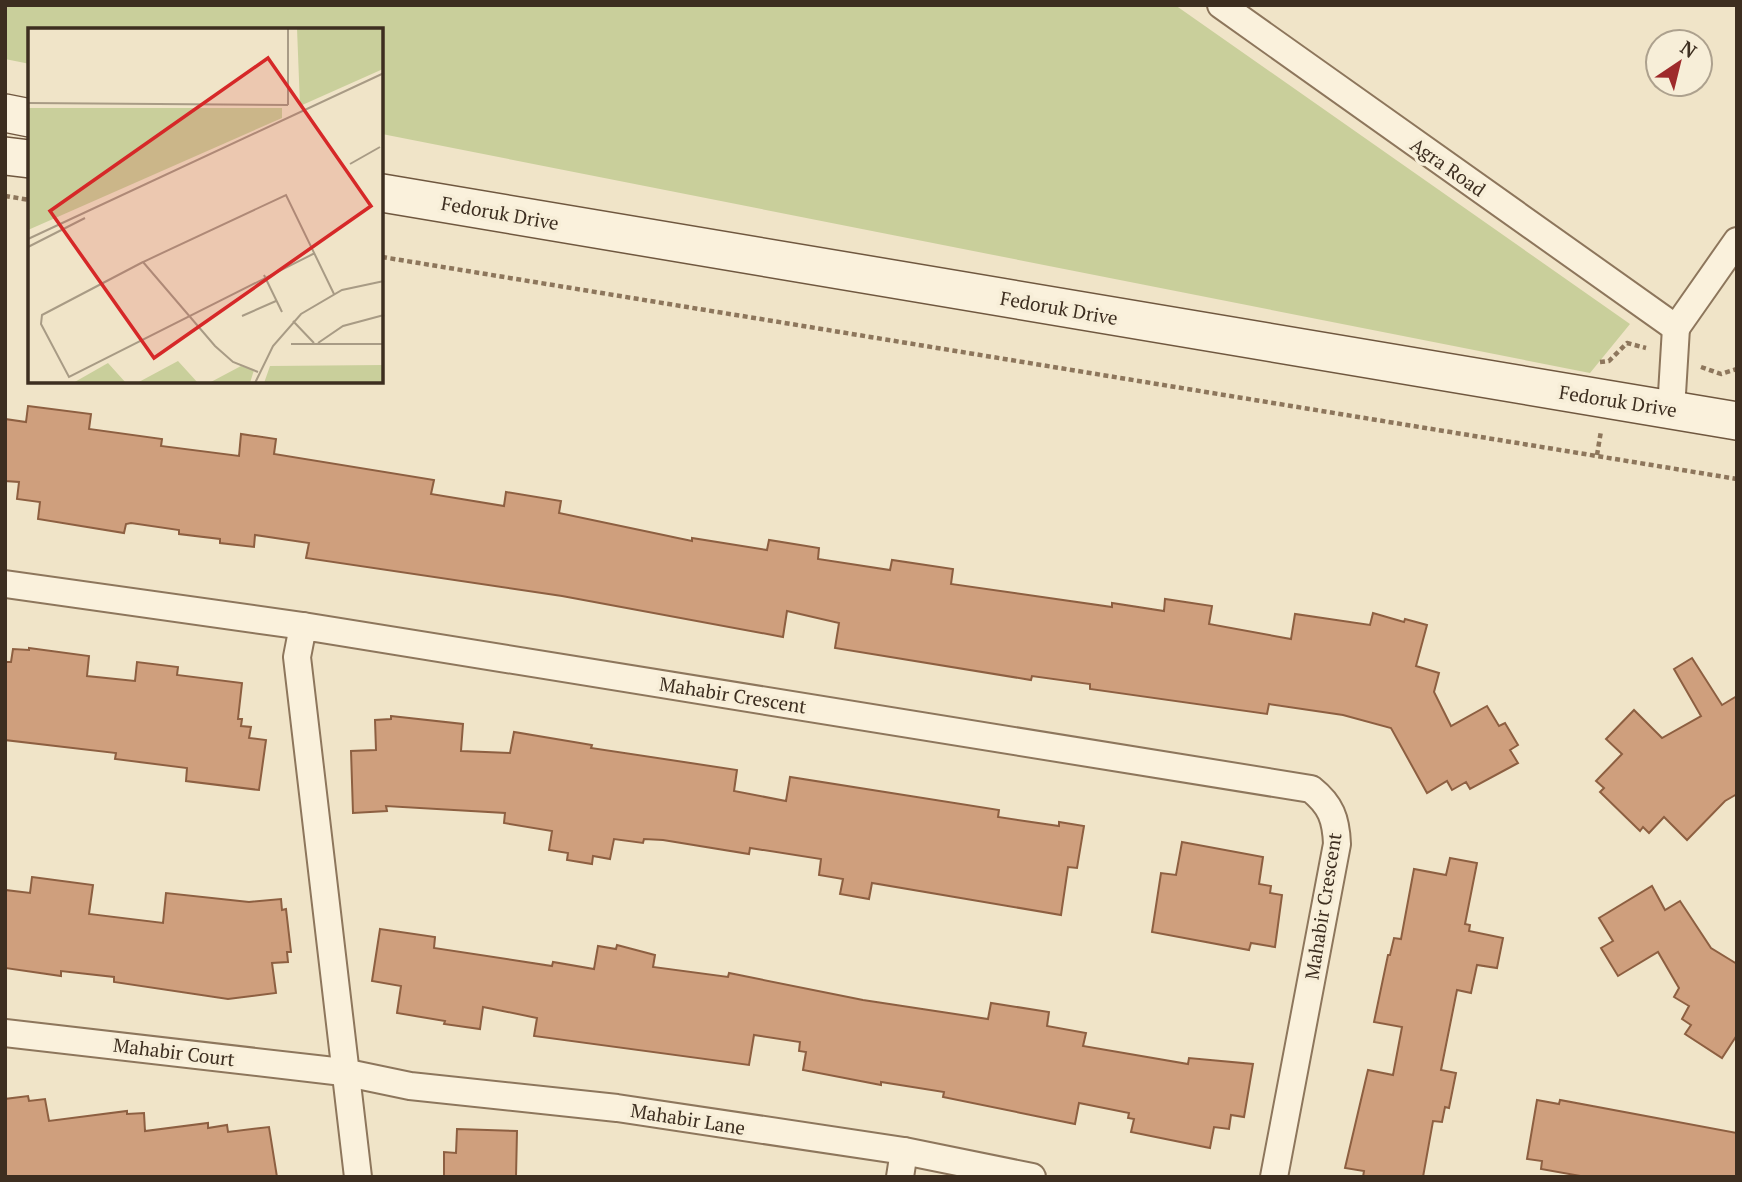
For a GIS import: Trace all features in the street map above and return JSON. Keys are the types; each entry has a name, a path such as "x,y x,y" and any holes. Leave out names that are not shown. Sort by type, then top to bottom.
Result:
{"main road":[{"path":"5,113 28,118"},
{"path":"5,156 28,159"},
{"name":"Fedoruk Drive","path":"383,193 1737,421"}],"street":[{"name":"Agra Road","path":"1221,5 1676,328"},
{"path":"1671,410 1676,328 1737,241"},
{"path":"5,584 303,626 297,657 343,1072 358,1177"},
{"name":"Mahabir Crescent","path":"303,626 1311,789 1327,802 1337,822 1337,844 1273,1177"},
{"name":"Mahabir Court","path":"5,1033 343,1072"},
{"name":"Mahabir Lane","path":"343,1072 410,1086 617,1108 902,1164 1032,1177"}],"path":[{"path":"5,196 28,200"},
{"path":"383,257 1737,479"},
{"path":"1730,371 1737,369"}],"green space":[{"path":"5,5 1175,5 1630,324 1590,373 383,134 383,28 28,28 28,64 5,59"}],"building":[{"path":"28,406 91,414 89,429 162,439 161,446 239,456 241,434 276,439 274,454 434,480 431,494 504,506 506,492 561,501 559,513 692,541 692,538 767,550 769,540 819,548 818,559 890,570 892,560 953,569 951,584 1112,607 1112,603 1164,611 1165,599 1212,606 1209,624 1291,639 1295,614 1370,625 1373,613 1404,622 1405,619 1427,625 1416,666 1439,673 1434,692 1451,726 1487,706 1499,726 1505,723 1518,745 1510,750 1518,763 1470,789 1466,782 1452,790 1447,781 1427,793 1391,728 1343,715 1269,704 1267,714 1090,689 1090,684 1032,676 1031,680 835,648 839,623 787,611 783,637 562,596 306,558 309,543 255,535 254,547 220,543 220,539 179,534 179,530 131,523 126,524 124,533 38,519 40,502 17,499 19,482 5,481 5,419 26,422"},
{"path":"29,648 89,656 87,676 135,681 137,662 178,667 177,675 242,683 238,719 242,719 241,726 251,727 249,738 266,740 259,790 186,781 187,768 115,759 116,753 5,740 5,662 11,662 13,649"},
{"path":"1692,658 1722,705 1737,696 1737,794 1725,801 1687,840 1664,817 1649,833 1643,827 1640,831 1600,792 1604,788 1596,781 1622,754 1606,739 1634,710 1662,738 1701,716 1674,669"},
{"path":"391,716 463,724 461,751 510,753 514,732 592,745 591,748 737,770 734,791 786,801 790,777 999,810 998,817 1059,826 1059,822 1084,826 1077,868 1068,867 1061,915 872,883 869,899 840,894 843,879 819,875 821,859 750,848 749,854 663,840 644,839 643,843 614,839 610,859 593,856 592,864 567,860 568,853 549,850 552,831 504,823 505,813 386,806 387,811 353,813 351,751 376,750 375,720 391,719"},
{"path":"1182,842 1263,857 1259,884 1271,886 1270,893 1282,895 1275,947 1251,943 1249,950 1152,932 1161,873 1176,875"},
{"path":"1450,858 1477,863 1465,924 1470,925 1469,931 1503,938 1497,968 1477,965 1471,993 1457,990 1441,1070 1456,1073 1449,1108 1445,1107 1442,1122 1433,1121 1423,1177 1363,1177 1364,1171 1345,1168 1368,1070 1393,1075 1402,1027 1374,1022 1388,955 1394,938 1401,939 1414,869 1446,875"},
{"path":"32,877 93,885 89,914 163,923 166,893 249,902 281,899 282,910 286,909 291,952 287,952 288,962 272,963 276,993 228,999 114,982 114,977 61,971 61,976 5,968 5,890 30,893"},
{"path":"1652,886 1665,910 1680,901 1711,948 1737,964 1737,1035 1722,1058 1685,1034 1691,1025 1682,1019 1689,1006 1674,997 1679,988 1658,952 1618,976 1601,948 1613,941 1599,918"},
{"path":"380,929 435,937 434,948 552,966 553,962 594,969 598,946 616,949 617,945 655,955 653,967 728,977 729,973 863,1000 988,1019 991,1003 1049,1012 1047,1026 1086,1033 1083,1046 1188,1064 1189,1058 1253,1064 1244,1117 1231,1115 1229,1129 1214,1127 1210,1148 1131,1132 1134,1119 1128,1118 1129,1113 1079,1103 1075,1124 943,1097 944,1092 881,1082 881,1085 803,1070 806,1052 799,1051 800,1042 754,1035 749,1065 534,1036 537,1018 483,1007 480,1029 444,1024 445,1021 397,1013 401,986 372,981"},
{"path":"28,1096 29,1101 45,1099 49,1121 127,1111 127,1114 144,1113 145,1131 208,1123 208,1128 227,1125 228,1132 269,1127 277,1177 5,1177 5,1099"},
{"path":"1537,1100 1559,1104 1560,1100 1737,1133 1737,1177 1586,1177 1541,1169 1542,1161 1527,1159"},
{"path":"457,1129 517,1131 516,1177 444,1177 444,1152 456,1153"}]}
